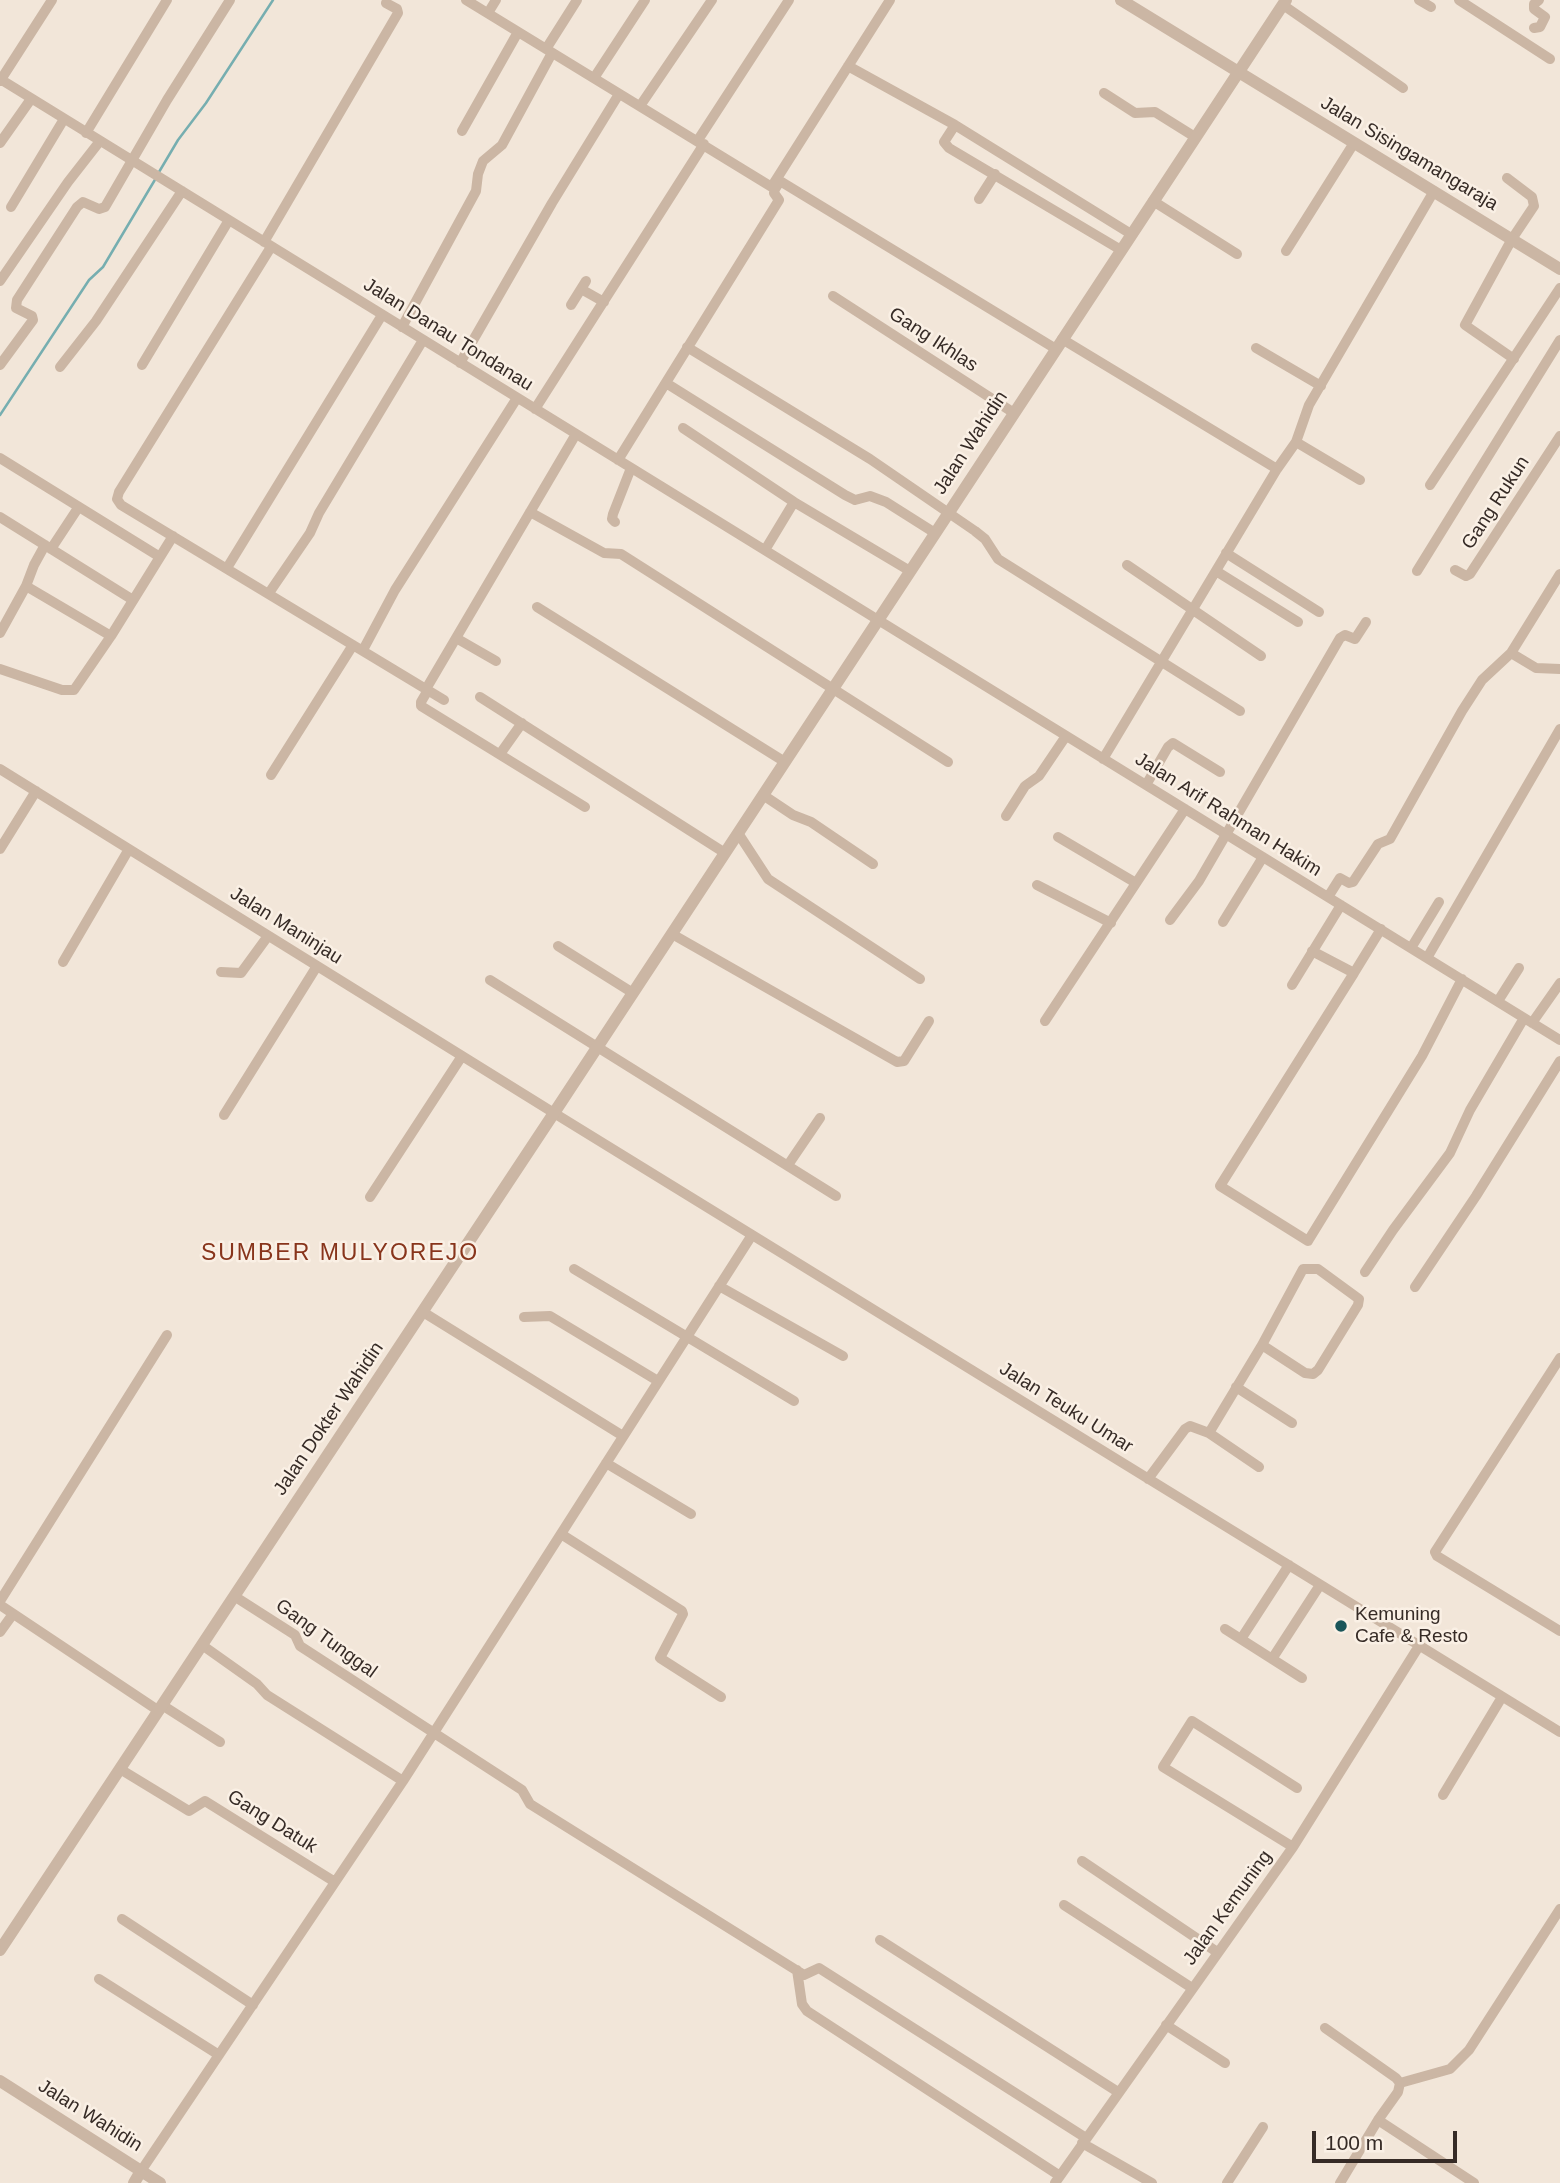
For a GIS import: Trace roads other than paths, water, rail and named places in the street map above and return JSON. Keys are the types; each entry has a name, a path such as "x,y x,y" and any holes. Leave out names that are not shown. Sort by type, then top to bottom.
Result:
{"street":[{"path":"0,80 51,0"},
{"path":"86,132 167,0"},
{"path":"0,365 33,320 32,316 16,308 24,288 77,207 83,202 99,209 105,207 230,0"},
{"path":"466,0 774,188"},
{"path":"488,13 496,0"},
{"path":"402,327 476,191 478,174 484,161 502,145 577,0"},
{"path":"594,78 645,0"},
{"path":"640,106 712,0"},
{"path":"535,409 604,302 789,0"},
{"path":"618,460 779,200 774,188 890,0"},
{"name":"Jalan Sisingamangaraja","path":"1121,0 1560,269"},
{"path":"1419,0 1431,7"},
{"path":"1459,0 1550,59"},
{"path":"1534,28 1540,27 1545,18 1534,9 1534,4 1539,0"},
{"path":"1284,2 1403,88"},
{"name":"Jalan Wahidin","path":"689,908 1284,2"},
{"path":"386,4 397,9 398,13 268,244 117,496 121,505 444,700"},
{"path":"462,131 518,32"},
{"path":"848,66 954,125 1131,234"},
{"name":"Jalan Danau Tondanau","path":"0,80 878,620"},
{"path":"1104,93 1135,113 1156,112 1195,138"},
{"path":"460,363 552,203 619,94"},
{"path":"0,143 31,99"},
{"path":"11,206 64,119"},
{"path":"954,125 945,144 1121,250"},
{"path":"0,281 100,141"},
{"path":"1286,251 1354,143"},
{"path":"1018,187 1028,170"},
{"path":"979,200 995,174"},
{"path":"1507,178 1535,202 1465,325 1514,359"},
{"path":"774,188 780,181 1277,469"},
{"path":"60,367 96,321 182,191"},
{"path":"1103,759 1191,610 1296,442 1309,405 1434,191"},
{"path":"1153,201 1237,254"},
{"path":"142,365 229,220"},
{"path":"571,305 583,285 604,302"},
{"path":"1430,485 1560,288"},
{"name":"Gang Ikhlas","path":"833,296 1014,413"},
{"path":"227,568 382,315"},
{"path":"269,593 310,533 319,513 423,340"},
{"path":"1417,570 1560,340"},
{"path":"687,347 870,459 985,539 998,559 1240,711"},
{"path":"1256,348 1321,386"},
{"path":"666,383 845,495 855,500 870,496 878,499 935,533"},
{"path":"271,775 358,648 517,398"},
{"path":"683,428 794,502 910,571"},
{"path":"576,434 456,638 427,689 421,706 585,807"},
{"name":"Gang Rukun","path":"1455,570 1466,576 1470,574 1560,436"},
{"path":"1296,442 1360,480"},
{"path":"0,458 160,557"},
{"path":"615,522 612,519 613,514 632,468"},
{"path":"765,550 794,502"},
{"path":"0,633 48,547 78,508"},
{"path":"530,512 604,553 621,554 948,762"},
{"path":"0,517 133,600"},
{"path":"0,669 62,690 71,691 79,685 173,536"},
{"path":"1226,553 1319,612"},
{"path":"1127,565 1261,656"},
{"path":"1216,571 1298,622"},
{"path":"1328,897 1340,877 1349,883 1353,881 1378,844 1390,839 1482,680 1511,653 1560,574"},
{"path":"26,586 111,636"},
{"path":"537,607 785,762"},
{"name":"Jalan Arif Rahman Hakim","path":"878,620 1560,1040"},
{"path":"1170,920 1199,881 1340,638 1345,635 1355,639 1366,622"},
{"path":"456,638 496,662"},
{"path":"1511,653 1536,668 1560,669"},
{"path":"480,696 725,853"},
{"path":"500,754 522,723"},
{"path":"1427,958 1560,729"},
{"path":"1006,816 1025,786 1039,776 1066,736"},
{"path":"1146,785 1173,743 1220,772"},
{"name":"Jalan Maninjau","path":"0,769 554,1113"},
{"path":"0,849 36,791"},
{"path":"763,795 793,815 811,822 873,864"},
{"path":"1045,1021 1185,809"},
{"path":"738,833 768,879 920,979"},
{"path":"1058,837 1136,883"},
{"path":"63,962 129,849"},
{"path":"1223,922 1263,857"},
{"path":"1037,885 1111,923"},
{"path":"1411,948 1439,902"},
{"path":"1292,985 1341,905"},
{"name":"Jalan Dokter Wahidin","path":"0,1950 689,908"},
{"path":"1381,929 1220,1186 1308,1241 1422,1056 1462,979"},
{"path":"672,934 897,1062 904,1061 929,1021"},
{"path":"221,972 241,973 268,936"},
{"path":"558,946 633,993"},
{"path":"1312,951 1354,973"},
{"path":"223,1115 317,966"},
{"path":"1498,1002 1519,968"},
{"path":"491,980 836,1196"},
{"path":"1365,1272 1450,1153 1470,1110 1528,1020 1560,983"},
{"path":"370,1196 462,1056"},
{"path":"1415,1287 1476,1196 1560,1061"},
{"name":"Jalan Teuku Umar","path":"554,1113 1560,1732"},
{"path":"788,1165 820,1118"},
{"path":"134,2183 403,1781 751,1235"},
{"path":"573,1269 794,1401"},
{"path":"1209,1433 1262,1346 1303,1269 1318,1269 1359,1299 1358,1305 1313,1374 1305,1373 1262,1346"},
{"path":"719,1286 843,1356"},
{"path":"422,1312 623,1436"},
{"path":"524,1317 550,1316 658,1381"},
{"path":"167,1335 0,1603 160,1708 220,1742"},
{"path":"1560,1357 1435,1552 1437,1556 1560,1631"},
{"path":"1236,1387 1292,1423"},
{"path":"1148,1479 1190,1426 1209,1433 1259,1467"},
{"path":"606,1463 691,1514"},
{"path":"561,1534 682,1611 683,1616 660,1658 721,1697"},
{"path":"1241,1639 1289,1565"},
{"path":"1272,1659 1320,1585"},
{"name":"Gang Tunggal","path":"234,1596 295,1635 300,1646 522,1790 530,1804 797,1970"},
{"path":"0,1632 13,1614"},
{"path":"1225,1629 1302,1678"},
{"path":"202,1645 257,1684 267,1695 403,1781"},
{"name":"Jalan Kemuning","path":"1057,2179 1293,1847 1419,1646"},
{"path":"1443,1795 1502,1697"},
{"path":"1293,1847 1163,1767 1192,1721 1297,1788"},
{"name":"Gang Datuk","path":"120,1769 189,1811 202,1800 205,1801 335,1882"},
{"path":"1082,1861 1217,1952"},
{"path":"1064,1905 1192,1988"},
{"path":"1400,2083 1450,2068 1469,2050 1560,1909"},
{"path":"122,1919 253,2005"},
{"path":"880,1940 1118,2092"},
{"path":"797,1970 806,1975 819,1968 1152,2183"},
{"path":"797,1970 802,2004 816,2018 841,2032 1057,2179"},
{"path":"99,1979 219,2056"},
{"path":"1166,2025 1225,2063"},
{"path":"1325,2028 1400,2083"},
{"name":"Jalan Wahidin","path":"1,2083 160,2183"},
{"path":"1339,2183 1398,2092 1400,2083"},
{"path":"1378,2119 1474,2183"},
{"path":"1227,2183 1264,2127"}],"waterway":[{"path":"159,172 273,0"},
{"path":"0,415 89,280 103,267 156,178"}],"place":[{"name":"Kemuning Cafe & Resto","path":"1341,1626"}],"district":[{"name":"SUMBER MULYOREJO","path":"340,1254"}]}
